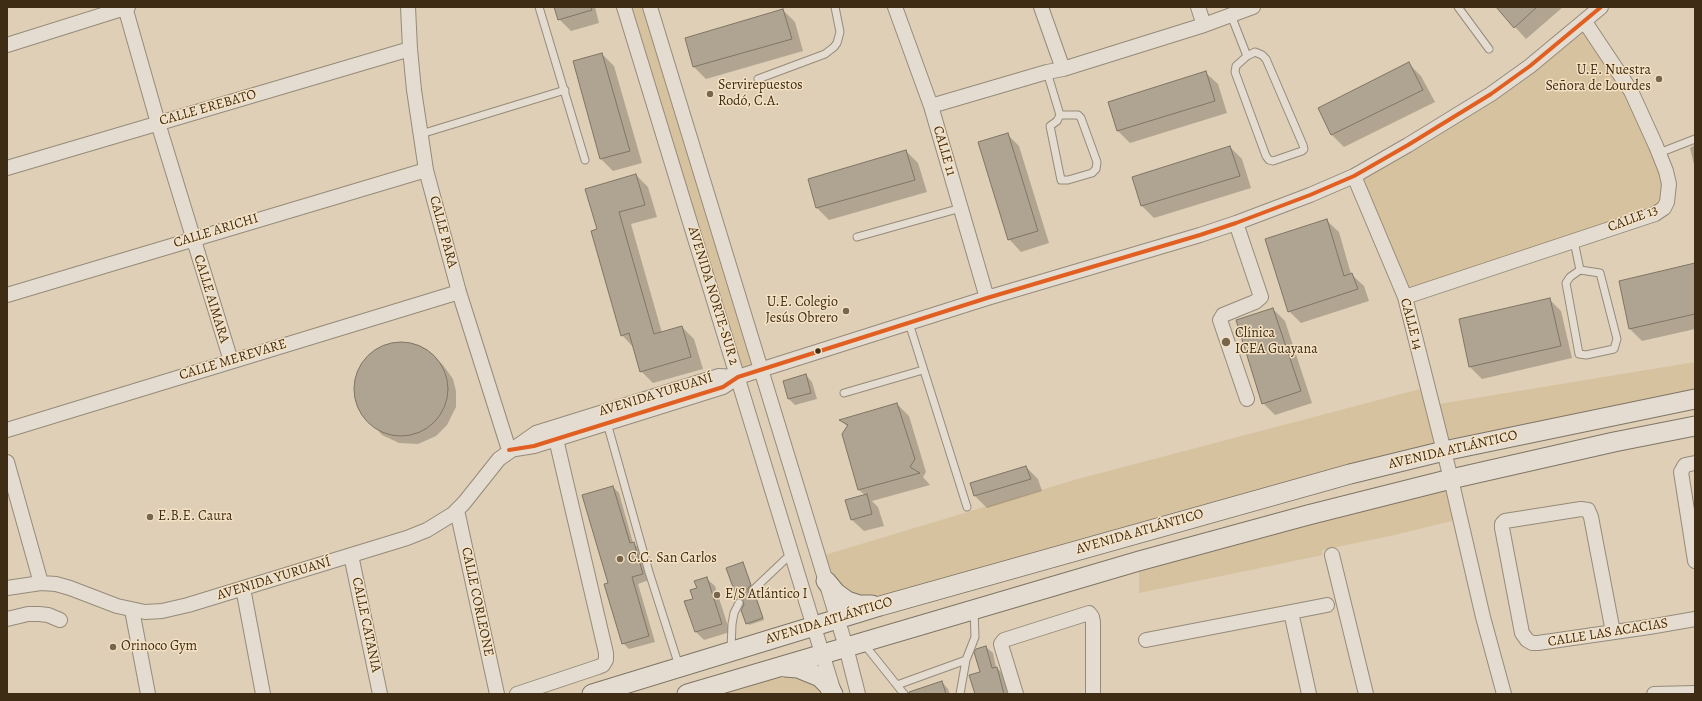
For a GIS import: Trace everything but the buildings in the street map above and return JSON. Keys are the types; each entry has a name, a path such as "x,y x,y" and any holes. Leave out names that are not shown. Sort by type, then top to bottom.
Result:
{"main road":[{"name":"AVENIDA ATLÁNTICO","path":"592,694 837,618 1237,505 1444,451 1695,399"},
{"name":"AVENIDA ATLÁNTICO","path":"687,694 1139,561 1308,515 1451,479 1614,442 1695,426"},
{"path":"826,581 836,594 847,601 859,605 880,606"},
{"path":"782,667 798,668 820,677 834,694"}],"street":[{"path":"7,45 126,7"},
{"name":"CALLE AIMARA","path":"126,7 158,123 230,361"},
{"name":"CALLE PARA","path":"408,7 410,48 426,170 459,292 509,450"},
{"name":"AVENIDA NORTE-SUR 2","path":"624,7 834,694"},
{"name":"AVENIDA NORTE-SUR 2","path":"650,7 837,618 854,645 858,694"},
{"name":"CALLE 11","path":"895,7 931,106 987,298"},
{"path":"1041,7 1063,69"},
{"path":"1198,7 1204,26"},
{"path":"931,106 1046,72 1063,69 1204,26 1253,7"},
{"path":"738,377 987,298 1236,223 1297,200 1354,176 1408,145 1490,94 1530,66 1602,7"},
{"name":"CALLE 13","path":"1405,297 1656,214 1664,208 1667,202 1669,184 1659,153 1631,91 1585,22"},
{"name":"CALLE EREBATO","path":"7,168 410,48"},
{"name":"CALLE ARICHI","path":"7,295 192,238 426,170"},
{"name":"CALLE 14","path":"1354,176 1405,297 1451,479 1483,617 1504,694"},
{"path":"1236,223 1261,297 1254,302 1223,315 1220,320 1247,399"},
{"name":"CALLE MEREVARE","path":"7,430 459,292"},
{"name":"AVENIDA YURUANÍ","path":"7,588 41,583 56,584 132,610 145,612 162,611 188,605 407,538 427,530 457,510 499,459 509,450 536,433 636,397 719,376 738,377"},
{"name":"AVENIDA YURUANÍ","path":"509,450 534,446 723,387 738,377"},
{"path":"517,694 598,668 603,665 606,660 606,653 556,439"},
{"path":"7,462 41,583"},
{"path":"1693,463 1683,468 1682,479 1695,561"},
{"name":"CALLE LAS ACACIAS","path":"1613,632 1590,513 1588,510 1581,509 1508,519 1502,524 1523,637 1532,643 1613,632 1695,619"},
{"name":"CALLE CORLEONE","path":"457,510 497,694"},
{"name":"CALLE CATANIA","path":"351,555 380,694"},
{"path":"1332,555 1366,694"},
{"path":"243,588 262,694"},
{"path":"1146,640 1327,605"},
{"path":"132,610 148,694"},
{"path":"1291,612 1309,694"},
{"path":"7,619 28,614 39,614 48,615 60,620"},
{"path":"1016,694 1002,648 1004,640 1089,614 1092,617 1093,622 1093,694"},
{"path":"1654,694 1695,693"}],"lane":[{"path":"539,7 585,160"},
{"path":"758,79 825,54 834,47 838,43 840,32 834,7"},
{"path":"1458,7 1489,49"},
{"path":"1231,15 1247,56"},
{"path":"1255,52 1262,55 1266,59 1303,145 1304,149 1302,151 1273,161 1269,160 1266,156 1235,72 1236,66 1247,56 1255,52"},
{"path":"1046,72 1060,115 1057,121 1050,126 1061,180 1068,180 1092,173 1096,169 1097,162 1081,118 1078,115 1060,115"},
{"path":"421,134 565,90"},
{"path":"1659,153 1695,139"},
{"path":"857,237 961,208"},
{"path":"1574,241 1580,270"},
{"path":"1580,270 1600,273 1617,339 1614,349 1586,355 1579,354 1566,284 1570,277 1580,270"},
{"path":"908,323 967,507"},
{"path":"844,393 923,370"},
{"path":"607,423 649,572 680,667"},
{"path":"753,590 792,553"},
{"path":"730,651 734,613 739,603"},
{"path":"960,694 966,660 975,637 974,610"},
{"path":"854,645 904,694"},
{"path":"897,686 966,660"}],"shaded area":[{"path":"624,7 650,7 762,370 738,377"},
{"path":"1585,22 1616,67 1666,171 1664,208 1405,297 1354,176 1408,145"},
{"path":"1695,362 1695,399 1444,451 880,606 847,601 818,557 1074,480 1428,387 1433,405"},
{"path":"1451,479 1460,519 1390,536 1322,550 1323,555 1139,593 1139,561"},
{"path":"781,667 833,694 687,694"}],"transit line":[{"path":"509,450 534,446 723,387 738,377 987,298 1200,235 1310,195 1354,176 1491,94 1530,66 1601,7"}],"place":[{"name":"U.E. Nuestra Señora de Lourdes","path":"1659,79"},
{"name":"Servirepuestos Rodó, C.A.","path":"710,94"},
{"name":"U.E. Colegio Jesús Obrero","path":"846,311"},
{"name":"Clínica ICEA Guayana","path":"1226,342"},
{"name":"E.B.E. Caura","path":"150,517"},
{"name":"C.C. San Carlos","path":"620,559"},
{"name":"E/S Atlántico I","path":"717,595"},
{"name":"Orinoco Gym","path":"113,647"}]}
